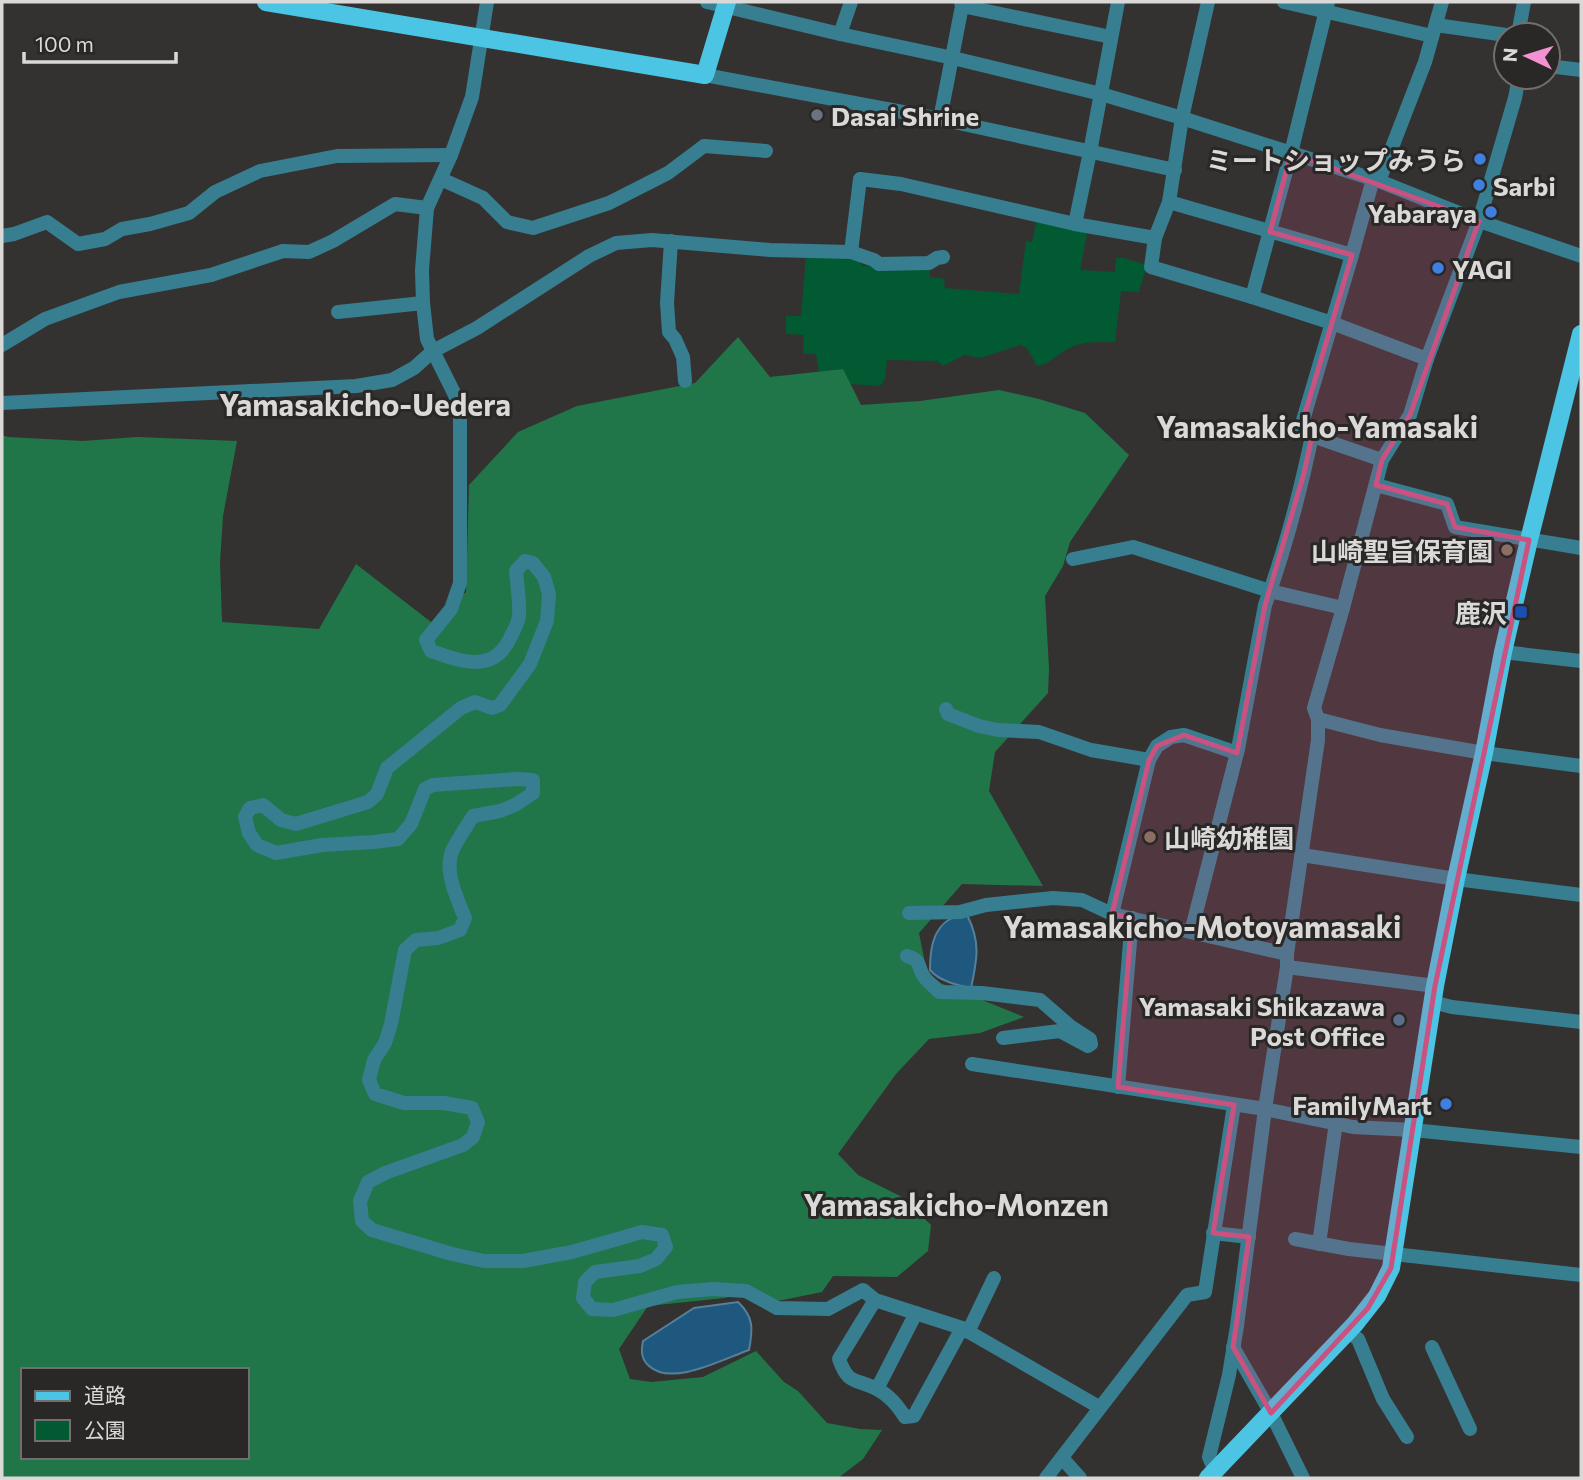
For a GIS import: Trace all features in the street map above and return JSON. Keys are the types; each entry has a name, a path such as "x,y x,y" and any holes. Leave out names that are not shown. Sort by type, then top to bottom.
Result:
{"main road":[{"path":"266,2 302,5 705,75 727,4"},
{"path":"1212,1475 1348,1332 1377,1296 1390,1272 1433,994 1456,879 1503,652 1581,334"}],"street":[{"path":"487,2 472,97 427,208 422,270 427,339 455,395 460,415 460,583 451,609 426,640 431,651 454,659 480,663 498,657 509,643 519,618 516,571 525,561 533,563 544,577 548,594 547,621 530,664 500,705 492,708 475,702 461,708 387,768 377,794 368,802 296,824 281,820 262,804 250,807 245,817 249,833 257,845 276,853 322,845 398,839 411,824 425,789 433,785 533,780 533,793 515,805 473,816 452,851 450,866 454,890 465,918 460,930 438,938 416,940 405,950 391,1024 385,1043 374,1060 369,1080 375,1094 404,1103 444,1103 472,1108 478,1122 473,1138 463,1145 385,1173 368,1182 359,1201 362,1221 372,1230 484,1261 523,1261 572,1252 642,1233 662,1235 666,1247 656,1258 640,1266 595,1272 585,1282 583,1298 592,1309 612,1310 677,1292 713,1289 746,1291 777,1308 828,1309 863,1290 876,1300 965,1330 1099,1407"},
{"path":"707,2 727,4 840,34 1101,94 1376,180 1479,222 1581,256"},
{"path":"840,34 851,2"},
{"path":"1074,223 1118,2"},
{"path":"1208,2 1182,118 1169,202 1155,238 1151,267 1332,323 1427,359"},
{"path":"1284,2 1327,6 1434,30 1492,34"},
{"path":"1382,460 1312,436 1301,427 1376,180 1415,91 1442,2"},
{"path":"1521,21 1524,2"},
{"path":"940,119 962,4 1111,37"},
{"path":"1252,297 1327,6"},
{"path":"1562,68 1581,70"},
{"path":"705,75 940,119 1175,170"},
{"path":"1212,1475 1209,1457 1229,1375 1318,740 1318,719 1314,708 1382,460 1410,415 1427,359 1479,222 1516,91"},
{"path":"441,179 483,198 507,222 533,228 609,203 668,173 704,146 766,151"},
{"path":"2,236 47,222 78,244 105,239 122,229 189,213 215,192 260,171 337,156 450,155"},
{"path":"851,252 860,179 901,184 1074,223 1155,238"},
{"path":"1169,202 1352,255"},
{"path":"2,345 45,318 119,292 211,275 283,251 309,252 395,204 427,208"},
{"path":"2,403 356,386 392,380 414,368 433,351 477,328 589,256 616,243 652,240 770,250 851,252 880,264 929,263 943,257"},
{"path":"671,241 667,303 669,331 682,357 685,381"},
{"path":"338,312 423,303"},
{"path":"1191,932 1237,753 1265,605 1304,473 1312,436"},
{"path":"1376,485 1447,504 1455,527 1581,548"},
{"path":"1073,559 1133,547 1270,591 1343,608"},
{"path":"1503,652 1581,662"},
{"path":"946,709 948,714 979,726 1039,732 1091,751 1149,760"},
{"path":"1318,719 1380,734 1484,753 1581,766"},
{"path":"1112,914 1149,760 1157,746 1171,737 1184,735 1237,753"},
{"path":"1302,855 1581,895"},
{"path":"909,912 960,912 986,905 1053,898 1082,900 1112,914 1191,932 1287,961 1433,994 1452,1007 1581,1022"},
{"path":"1118,1087 1132,918"},
{"path":"907,956 919,962 923,977 939,992 982,993 1041,1000 1090,1040 1091,1044 1088,1046 1060,1031 1003,1038"},
{"path":"972,1064 1265,1109 1353,1127 1413,1130 1581,1147"},
{"path":"1046,1478 1187,1295 1205,1292 1234,1105"},
{"path":"1319,1244 1336,1122"},
{"path":"1213,1233 1249,1237"},
{"path":"1295,1240 1581,1275"},
{"path":"876,1300 839,1359 849,1378 877,1389 894,1400 905,1417 914,1416 994,1278"},
{"path":"877,1389 916,1313"},
{"path":"1348,1332 1358,1339 1383,1399 1407,1437"},
{"path":"1233,1347 1271,1413 1303,1478"},
{"path":"1432,1347 1470,1429"},
{"path":"1062,1458 1080,1478"}],"highlighted area":[{"path":"1291,153 1479,221 1410,415 1382,460 1376,485 1447,504 1455,527 1529,540 1435,986 1391,1268 1368,1308 1271,1413 1233,1347 1249,1237 1213,1233 1234,1105 1118,1087 1132,918 1112,914 1149,760 1157,746 1184,735 1237,753 1265,605 1304,473 1312,436 1301,427 1352,255 1270,232"}],"green space":[{"path":"1038,213 1089,223 1080,270 1115,272 1116,258 1147,265 1139,292 1121,291 1115,342 1076,345 1037,366 1027,348 1020,345 980,358 964,355 943,366 938,361 887,360 885,379 880,386 850,384 842,369 819,372 816,354 803,354 804,335 786,334 786,316 801,316 806,255 861,257 861,266 930,267 930,277 945,279 944,288 1019,294 1026,241 1032,242"},
{"path":"738,337 770,377 843,369 861,405 920,401 999,390 1085,413 1129,455 1070,542 1063,566 1045,596 1048,693 995,752 989,791 1043,886 962,884 919,933 928,978 1024,1017 980,1033 929,1039 896,1074 838,1154 858,1175 902,1197 931,1225 928,1251 897,1277 833,1276 822,1292 763,1304 754,1291 724,1298 648,1306 619,1349 630,1379 651,1382 703,1377 756,1351 827,1423 882,1430 863,1459 838,1478 2,1478 2,435 83,441 137,437 237,441 223,516 220,562 222,622 319,629 356,564 431,622 466,592 469,485 518,432 577,406 695,383"}],"water":[{"path":"967,915 976,943 971,988 943,980 930,970 932,949 939,929 950,919"},
{"path":"738,1302 750,1318 749,1350 684,1373 659,1372 644,1361 643,1341 694,1308"}],"place":[{"name":"Dasai Shrine","path":"817,115"},
{"name":"ミートショップみうら","path":"1480,159"},
{"name":"Sarbi","path":"1479,185"},
{"name":"Yabaraya","path":"1491,212"},
{"name":"YAGI","path":"1438,268"},
{"name":"山崎聖旨保育園","path":"1507,550"},
{"name":"鹿沢","path":"1521,612"},
{"name":"山崎幼稚園","path":"1150,837"},
{"name":"Yamasaki Shikazawa Post Office","path":"1399,1020"},
{"name":"FamilyMart","path":"1446,1104"}],"district":[{"name":"Yamasakicho-Uedera","path":"365,403"},
{"name":"Yamasakicho-Yamasaki","path":"1317,425"},
{"name":"Yamasakicho-Motoyamasaki","path":"1202,925"},
{"name":"Yamasakicho-Monzen","path":"956,1203"}]}
